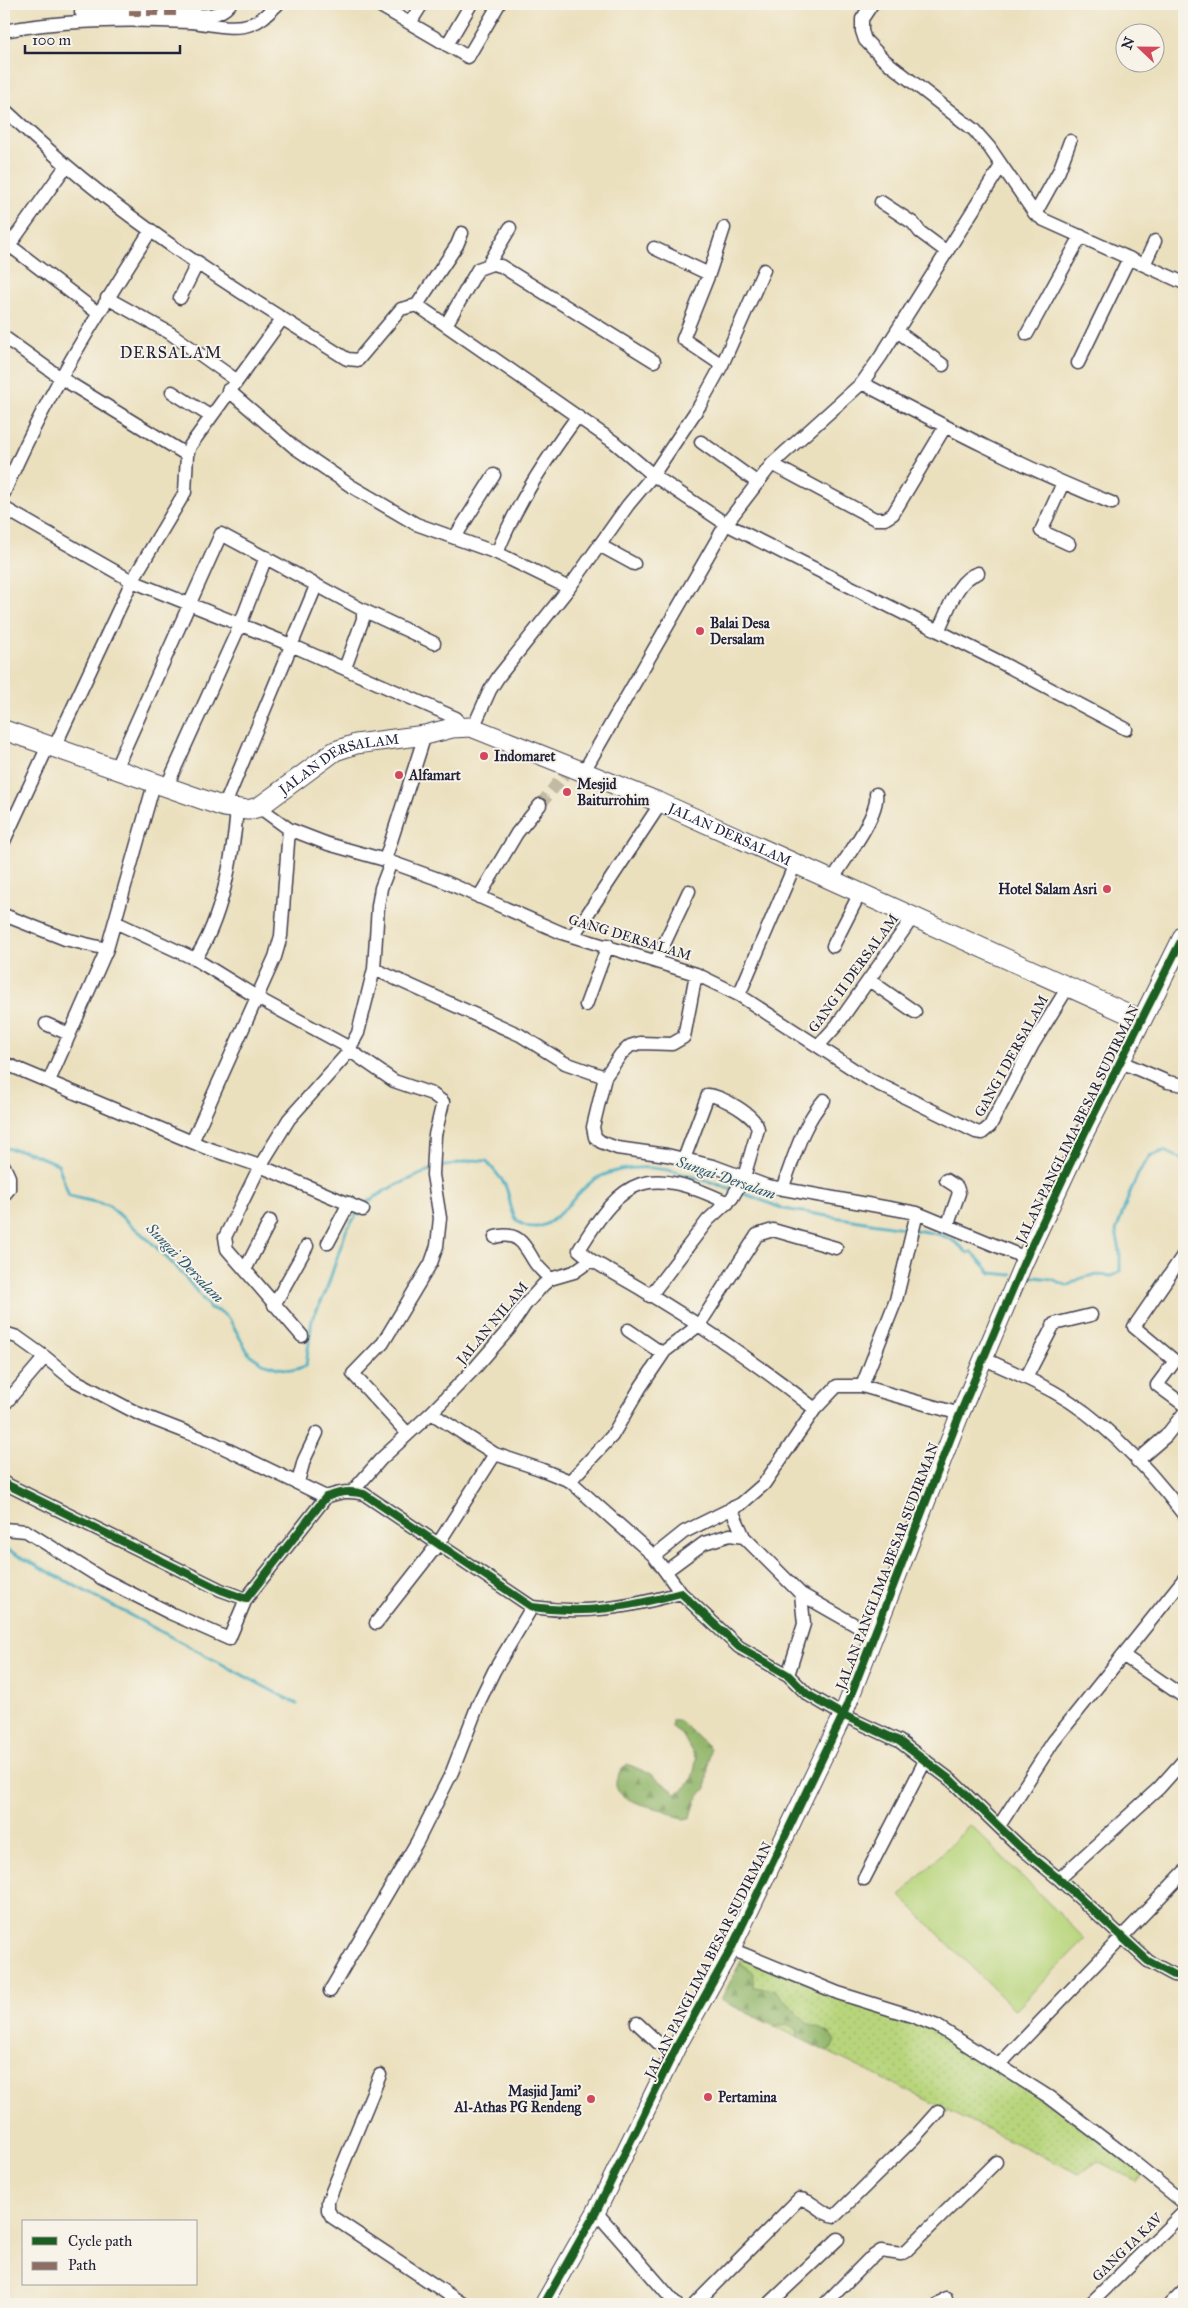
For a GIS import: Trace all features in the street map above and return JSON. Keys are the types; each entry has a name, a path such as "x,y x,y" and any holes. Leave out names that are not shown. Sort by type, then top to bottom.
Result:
{"main road":[{"name":"JALAN DERSALAM","path":"4,730 160,786 231,808 259,807 335,750 356,744 425,735 467,727 662,803 1142,1020"},
{"name":"JALAN PANGLIMA BESAR SUDIRMAN","path":"544,2304 596,2212 672,2056 731,1949 843,1715 960,1414 985,1359 1025,1260 1084,1134 1184,935"}],"street":[{"path":"86,4 82,12 84,14 132,8 179,8 216,15 223,13 230,4"},
{"path":"4,31 28,26 85,22 192,22 233,27 252,24 265,16 278,4"},
{"path":"377,4 468,57 499,4"},
{"path":"410,23 422,4"},
{"path":"447,45 471,4"},
{"path":"872,4 862,19 862,31 866,40 883,59 974,130 990,146 1001,166 1036,214 1044,220 1184,283"},
{"path":"4,109 66,166 151,230 282,319 347,360 358,360 401,308 417,305 614,442 653,475 726,524 1126,729"},
{"path":"1036,214 1059,171 1070,142"},
{"path":"66,166 7,249 98,313"},
{"path":"574,769 726,524 772,464 862,383 1001,166"},
{"path":"881,202 913,223 920,232 947,252"},
{"path":"488,265 510,228"},
{"path":"722,364 683,339 724,228"},
{"path":"4,493 16,464 61,378 107,298 151,230"},
{"path":"417,305 457,245 462,233"},
{"path":"1027,334 1081,236"},
{"path":"1144,265 1155,241"},
{"path":"654,248 708,274"},
{"path":"1078,363 1129,258"},
{"path":"180,298 198,262"},
{"path":"446,325 480,267 496,264 654,361"},
{"path":"4,508 132,581 291,644 456,718 467,727 495,683 569,588 628,505 653,475 700,405 722,364 764,270"},
{"path":"107,298 170,333 236,380"},
{"path":"4,841 132,581 185,492 187,456 198,433 282,319"},
{"path":"897,331 943,365"},
{"path":"4,337 61,378 187,456"},
{"path":"862,383 945,427 1063,483 1112,503"},
{"path":"228,390 294,447 351,486 416,524 497,553 569,588"},
{"path":"172,392 210,416"},
{"path":"497,553 508,525 528,486 577,417"},
{"path":"772,464 875,520 885,519 893,514 945,427"},
{"path":"701,442 758,483"},
{"path":"455,537 494,475"},
{"path":"1063,483 1041,531 1045,535 1069,544"},
{"path":"116,770 221,534 316,586 434,643"},
{"path":"599,545 634,564"},
{"path":"49,1082 107,949 160,786 240,625 266,557"},
{"path":"938,631 959,588 970,576 978,573"},
{"path":"195,959 203,948 216,914 234,839 231,808 291,644 316,586"},
{"path":"345,668 363,619 363,610"},
{"path":"302,1336 228,1249 225,1237 260,1166 289,1118 350,1049 358,1033 374,969 381,888 425,735"},
{"path":"832,880 868,822 876,805 876,794"},
{"path":"573,936 662,803"},
{"path":"479,896 508,847 540,805"},
{"name":"GANG DERSALAM","path":"259,807 289,830 328,844 388,861 479,896 573,936 656,960 696,974 739,995 870,1080 976,1132"},
{"path":"192,1142 258,998 281,936 289,830"},
{"path":"739,995 795,864"},
{"path":"656,960 689,892"},
{"path":"833,946 860,893"},
{"path":"4,915 65,939 107,949"},
{"name":"GANG II DERSALAM","path":"818,1046 837,1025 913,917"},
{"path":"115,922 195,959 258,998 350,1049 394,1081 432,1094 443,1102 435,1134 433,1174 440,1218 437,1246 427,1274 406,1303 382,1343 353,1374 408,1434"},
{"path":"586,1005 608,946"},
{"path":"374,969 520,1035 564,1063 605,1077"},
{"path":"696,974 684,1037 672,1044 640,1043 630,1046 621,1054 605,1077 593,1128 595,1137 601,1142 617,1148 684,1159 741,1182 782,1189 915,1220 948,1224 1025,1260"},
{"path":"869,980 915,1012"},
{"name":"GANG I DERSALAM","path":"976,1132 982,1133 990,1126 1033,1044 1068,986"},
{"path":"46,1024 69,1034"},
{"path":"1121,1062 1168,1082 1184,1085"},
{"path":"4,1063 192,1142 260,1166 363,1210"},
{"path":"650,1296 708,1220 730,1201 741,1182 758,1125 745,1112 708,1095 704,1100 684,1159"},
{"path":"782,1189 805,1127 814,1110 824,1100"},
{"path":"4,1166 10,1176 10,1189 4,1196"},
{"path":"730,1201 676,1184 652,1180 634,1184 620,1194 593,1226 579,1250 591,1260 699,1325 754,1361 815,1409"},
{"path":"946,1180 957,1187 959,1193 948,1224"},
{"path":"328,1243 349,1203"},
{"path":"862,1386 896,1300 915,1220"},
{"path":"245,1270 270,1221"},
{"path":"570,1481 612,1436 663,1354 699,1325 756,1235 773,1230 836,1248"},
{"path":"496,1237 504,1234 521,1239 537,1265 550,1279"},
{"path":"274,1305 308,1246"},
{"path":"1184,1254 1134,1327 1174,1360 1157,1385 1184,1405"},
{"name":"JALAN NILAM","path":"353,1491 381,1459 475,1368 509,1328 525,1305 550,1279 574,1272 591,1260"},
{"path":"1026,1378 1054,1324 1091,1315"},
{"path":"628,1330 663,1354"},
{"path":"4,1333 17,1336 72,1379 137,1413 214,1443 326,1497"},
{"path":"4,1405 45,1357"},
{"path":"985,1359 1055,1393 1100,1425 1137,1461 1184,1515"},
{"path":"654,1556 684,1532 741,1504 764,1484 815,1409 837,1386 862,1386 960,1414"},
{"path":"431,1412 495,1454 570,1481 654,1556 681,1593 739,1646 788,1675 807,1694 843,1715 899,1741 952,1782 1148,1961 1174,1976 1184,1976"},
{"path":"1137,1461 1166,1436 1184,1413"},
{"path":"298,1482 304,1460 317,1433"},
{"path":"376,1623 438,1544 495,1454"},
{"path":"4,1483 213,1586 246,1599"},
{"path":"4,1530 26,1531 101,1578 170,1613 229,1639 246,1599 326,1497 340,1492 353,1491 364,1494 532,1607 564,1612 599,1610 638,1605 681,1593"},
{"path":"731,1508 744,1536 801,1594 873,1635"},
{"path":"666,1571 704,1543 730,1535 744,1536"},
{"path":"999,1826 1053,1742 1184,1579"},
{"path":"788,1675 804,1624 801,1594"},
{"path":"330,1991 417,1842 452,1772 479,1702 494,1671 532,1607"},
{"path":"1124,1656 1184,1697"},
{"path":"1060,1879 1159,1788 1184,1760"},
{"path":"864,1879 925,1761"},
{"path":"1000,2065 1184,1872"},
{"path":"731,1949 838,1993 912,2016 937,2026 1049,2097 1125,2154 1184,2203"},
{"path":"637,2023 672,2056"},
{"path":"380,2075 328,2201 328,2210 332,2217 463,2304"},
{"path":"695,2304 799,2199 804,2199 829,2215 835,2216 914,2139 938,2111"},
{"path":"825,2304 881,2251 901,2254 906,2251 996,2162"},
{"path":"596,2212 676,2304"},
{"name":"GANG IA KAV","path":"1090,2304 1184,2212"},
{"path":"769,2304 838,2239"},
{"path":"1170,2304 1184,2290"}],"green space":[{"path":"672,1720 680,1721 710,1748 706,1788 696,1800 691,1817 687,1819 624,1797 618,1791 616,1784 618,1775 627,1764 651,1774 676,1793 689,1784 696,1759 682,1734 672,1727"},
{"path":"970,1825 1085,1939 1015,2010 900,1896"},
{"path":"744,1955 937,2026 1145,2171 1136,2181 1098,2161 1079,2174 721,2000"},
{"path":"740,1963 754,1972 753,1987 775,1990 807,2023 829,2033 836,2041 833,2047 827,2052 797,2037 798,2031 788,2024 774,2026 721,2000"}],"waterway":[{"name":"Sungai Dersalam","path":"4,1148 25,1151 58,1164 69,1196 108,1205 151,1242 182,1273 210,1308 221,1312 230,1320 249,1354 262,1363 278,1368 293,1370 306,1366 312,1319 325,1294 346,1231 359,1211"},
{"name":"Sungai Dersalam","path":"1026,1276 1052,1279 1068,1286 1083,1277 1094,1275 1112,1276 1120,1271 1120,1251 1116,1231 1138,1174 1150,1156 1164,1151 1180,1158 1184,1163"},
{"name":"Sungai Dersalam","path":"436,1168 473,1160 487,1161 505,1185 516,1218 524,1225 535,1227 544,1225 554,1219 590,1183 599,1177 616,1171 633,1168 667,1170 734,1190"},
{"name":"Sungai Dersalam","path":"363,1205 386,1190 430,1170"},
{"name":"Sungai Dersalam","path":"740,1192 784,1209 909,1229"},
{"name":"Sungai Dersalam","path":"915,1230 937,1234 950,1239 967,1253 972,1252 991,1273 1012,1275"},
{"path":"4,1548 297,1704"}],"tunnel":[{"path":"540,805 568,770"}],"marked path":[{"path":"129,13 176,13"}],"cycle path":[{"path":"544,2304 596,2212 676,2048 731,1949 843,1715 960,1414 1024,1262 1084,1134 1184,935"},
{"path":"4,1483 221,1590 246,1599 326,1497 350,1492 364,1494 532,1607 589,1610 625,1606 681,1593 739,1647 788,1675 807,1694 843,1715 899,1741 952,1781 1019,1846 1059,1879 1148,1961 1174,1975 1184,1976"}],"place":[{"name":"Balai Desa Dersalam","path":"700,631"},
{"name":"Indomaret","path":"484,756"},
{"name":"Alfamart","path":"399,775"},
{"name":"Mesjid Baiturrohim","path":"567,792"},
{"name":"Hotel Salam Asri","path":"1107,889"},
{"name":"Pertamina","path":"708,2097"},
{"name":"Masjid Jami' Al-Athas PG Rendeng","path":"591,2099"}],"district":[{"name":"DERSALAM","path":"171,352"}]}
